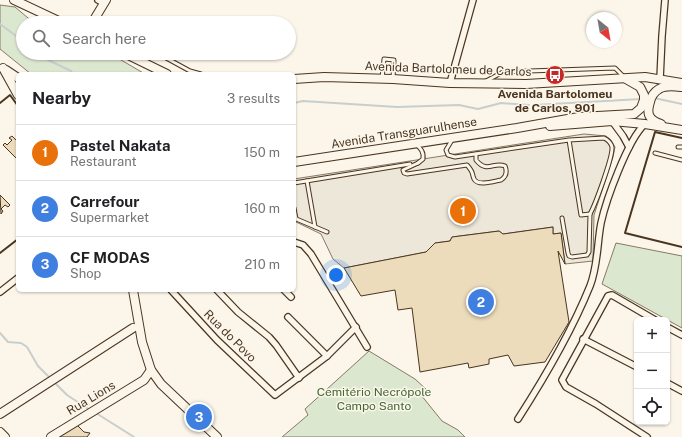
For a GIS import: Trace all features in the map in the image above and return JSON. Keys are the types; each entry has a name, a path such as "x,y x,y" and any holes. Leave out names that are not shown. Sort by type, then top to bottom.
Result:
{"main road":[{"path":"14,0 50,16"},
{"path":"98,16 103,1"},
{"path":"138,60 163,72"},
{"path":"2,67 16,77"},
{"path":"2,67 16,92"},
{"path":"296,83 324,77"},
{"name":"Avenida Bartolomeu de Carlos","path":"296,79 324,77 393,79 450,83 526,84 626,79"},
{"path":"626,79 645,77 682,83"},
{"path":"517,128 579,117 634,114 642,108 644,95 640,87 626,79"},
{"path":"672,128 651,119 648,114 648,109 652,96 659,89 666,86 682,87"},
{"path":"517,128 612,121 645,124 682,130"},
{"name":"Avenida Transguarulhense","path":"296,161 517,128"},
{"path":"133,292 137,317 137,331 152,370 161,384 217,437"},
{"path":"0,414 53,380 137,331"},
{"name":"Rua Lions","path":"51,437 144,380 152,370"},
{"path":"144,380 152,379 161,384"},
{"path":"0,432 5,437"}],"street":[{"path":"450,83 473,0"},
{"path":"660,79 665,0"},
{"path":"612,121 629,147"},
{"path":"518,419 569,331 590,284 595,268 601,224 606,205 629,147 640,129 645,124"},
{"path":"296,243 303,245 311,254 368,347"},
{"path":"0,292 16,280"},
{"name":"Rua do Povo","path":"173,292 217,340 275,395 299,378"},
{"path":"219,292 238,312 269,337 299,378 327,356 356,327"},
{"path":"286,292 291,297"},
{"path":"647,437 596,404 566,387 562,380 607,297 612,295 650,317"},
{"path":"288,317 327,356"},
{"path":"670,329 682,335"},
{"path":"583,339 634,365"},
{"path":"670,385 682,391"}],"lane":[{"path":"42,12 45,16"},
{"path":"382,79 383,60 389,59 394,60 393,79"},
{"path":"169,60 194,72"},
{"path":"482,83 502,72 608,68 615,68 626,79"},
{"path":"454,138 447,146 446,150 448,155 455,157 569,140 604,138 611,144 612,151 595,204 590,214 589,252 587,255 569,256 562,218"},
{"path":"569,140 581,215 590,214"},
{"path":"415,143 422,150 424,159 403,170 404,173 407,174 467,165 473,172 474,179 481,183 502,180 504,178 506,175 505,166 502,164 489,167 482,166 476,160 476,154"},
{"path":"655,153 682,160"},
{"path":"296,183 418,163"},
{"path":"307,181 315,227"},
{"path":"296,219 327,232"}],"green space":[{"path":"0,5 15,7 26,16 16,16 16,60 121,60 142,72 29,72 0,49"},
{"path":"616,243 682,256 682,328 670,321 670,317 662,317 602,284"},
{"name":"Cemitério Necrópole Campo Santo","path":"369,351 415,379 427,390 421,395 442,421 458,430 465,437 282,437 308,415 305,409"}],"shaded area":[{"path":"584,134 606,136 611,140 615,147 594,215 593,261 565,264 561,233 553,234 553,227 503,234 499,231 452,237 450,241 435,243 426,252 344,268 333,259 321,234 296,222 296,179"}],"building":[{"path":"12,136 16,140 16,158 3,145 5,143 7,145 12,140 9,138"},
{"path":"0,195 10,205 8,207 5,205 1,209 3,211 1,214"},
{"path":"553,227 553,234 561,233 565,264 558,251 569,322 545,362 514,366 508,355 489,359 489,364 469,368 468,363 420,372 412,308 398,310 395,290 361,296 344,268 426,252 435,243 450,241 452,237 499,231 503,234"},
{"path":"77,425 84,432 90,433 87,437 57,437"}],"waterway":[{"path":"0,24 16,36"},
{"path":"48,60 72,72"},
{"path":"654,98 682,104"},
{"path":"534,105 641,99"},
{"path":"296,103 303,101 397,107 459,105 478,109 501,103 529,105"},
{"path":"0,333 8,342 21,343 27,347 38,366 51,379"},
{"path":"54,382 67,395 90,410"},
{"path":"96,413 134,437"}],"wall":[{"path":"0,103 10,95 16,103"},
{"path":"682,138 655,132 625,233 682,247"},
{"path":"0,253 16,241"}],"place":[{"name":"Avenida Bartolomeu de Carlos, 901","path":"555,75"},
{"name":"Pastel Nakata","path":"463,211"},
{"name":"Carrefour","path":"481,302"},
{"name":"CF MODAS","path":"199,417"}]}
